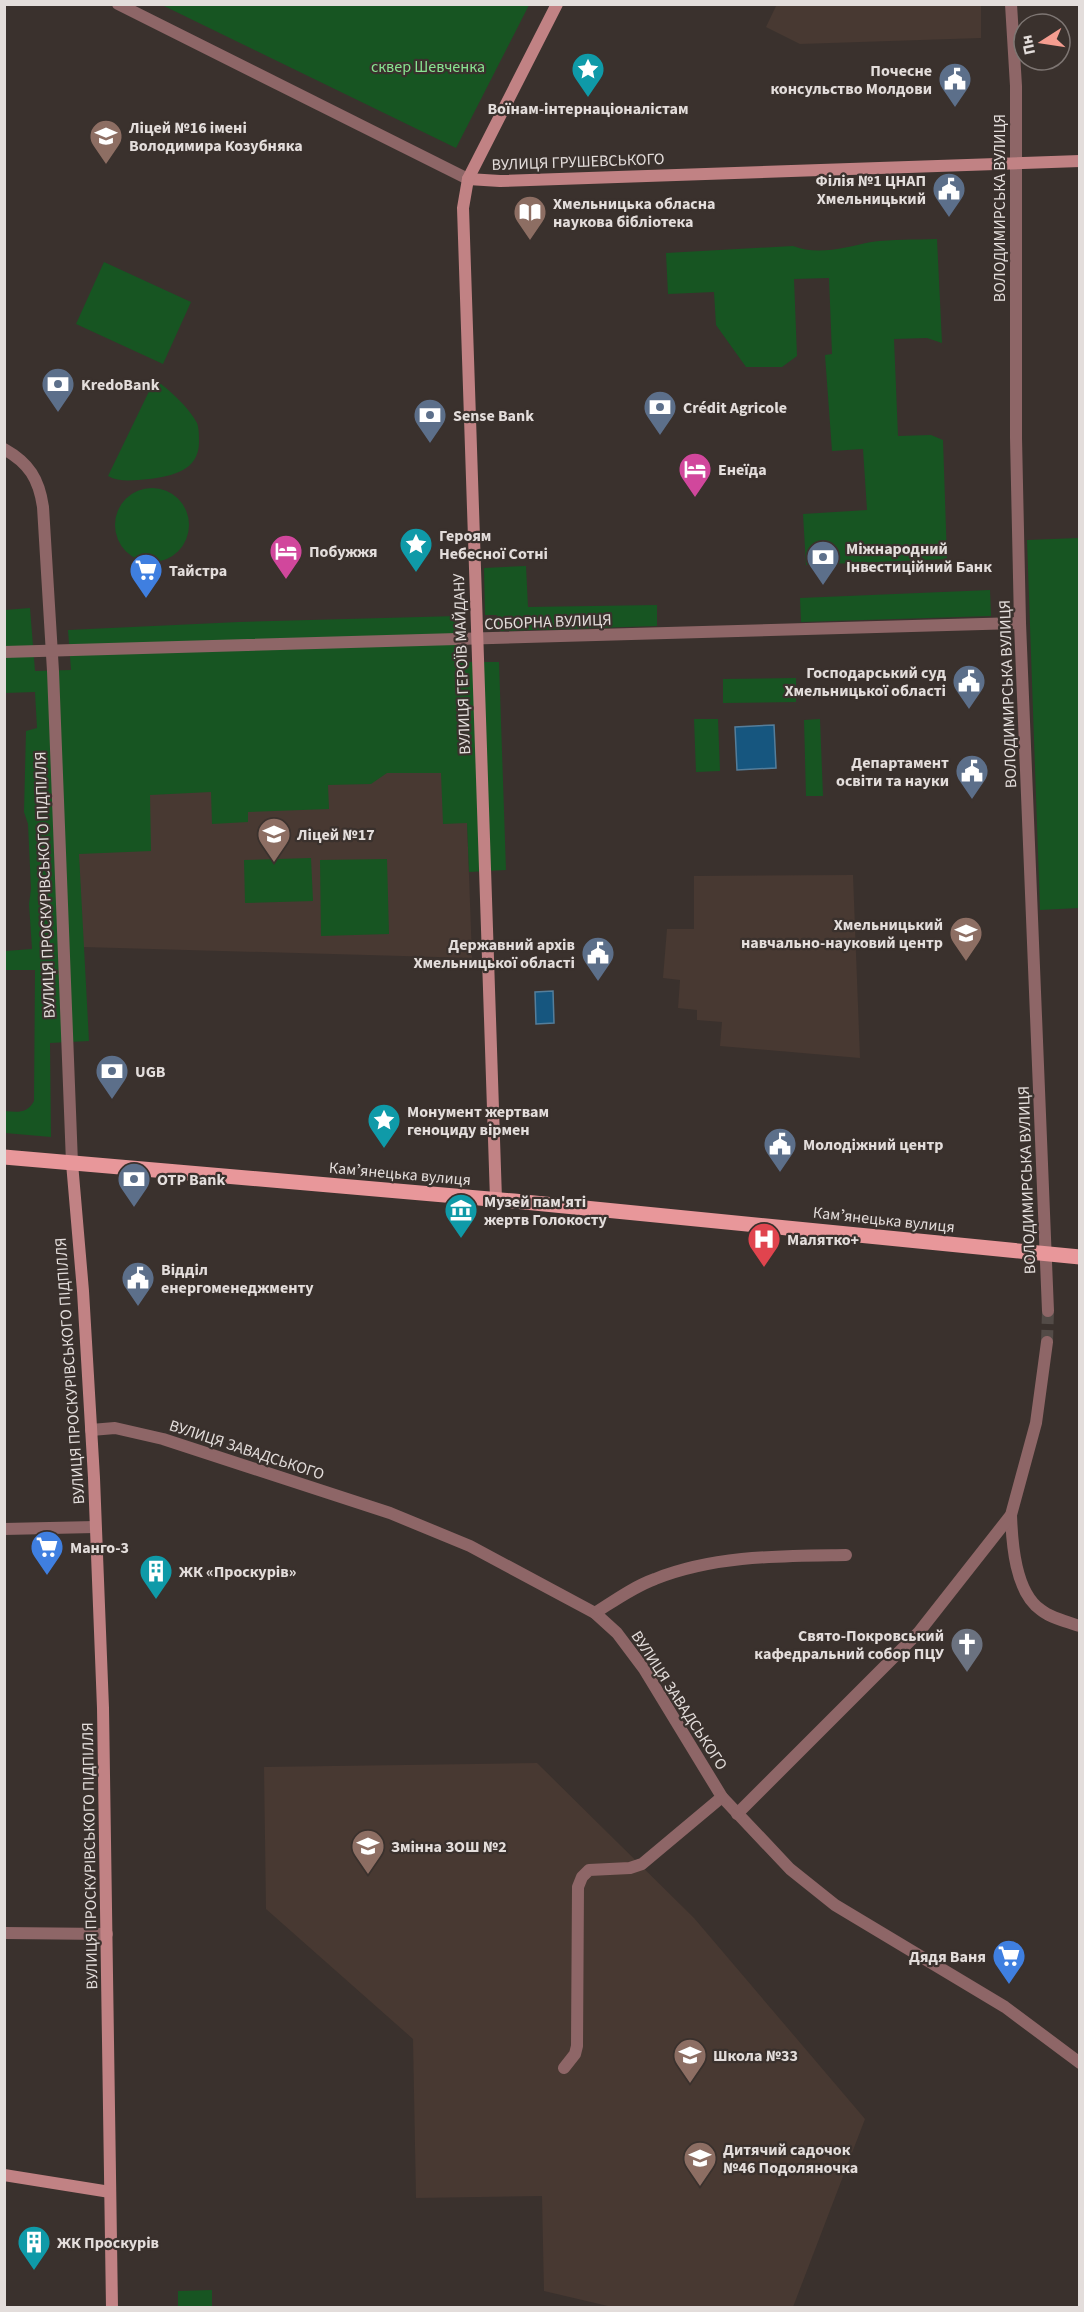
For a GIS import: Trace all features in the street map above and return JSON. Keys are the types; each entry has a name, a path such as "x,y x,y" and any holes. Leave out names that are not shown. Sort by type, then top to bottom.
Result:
{"main road":[{"name":"Камʼянецька вулиця","path":"4,1157 496,1199 1080,1257"}],"street":[{"name":"ВУЛИЦЯ ГРУШЕВСЬКОГО","path":"118,4 468,180 500,181 1080,161"},
{"name":"ВУЛИЦЯ ГЕРОЇВ МАЙДАНУ","path":"496,1199 463,208 468,180 557,4"},
{"name":"ВОЛОДИМИРСЬКА ВУЛИЦЯ","path":"1011,4 1017,86 1016,438 1020,623 1048,1311"},
{"name":"ВУЛИЦЯ ПРОСКУРІВСЬКОГО ПІДПІЛЛЯ","path":"4,449 23,461 35,475 41,490 52,650 72,1163 83,1291 91,1430 103,1708 112,2307"},
{"name":"СОБОРНА ВУЛИЦЯ","path":"4,652 1020,623"},
{"path":"1047,1342 1036,1423 1011,1515 1016,1563 1025,1591 1040,1610 1080,1626"},
{"name":"ВУЛИЦЯ ЗАВАДСЬКОГО","path":"91,1430 115,1428 163,1439 390,1513 470,1546 595,1613 616,1633 644,1669 722,1797 790,1869 835,1905 1005,2007 1080,2063"},
{"path":"737,1814 919,1632 1011,1515"},
{"path":"4,1529 95,1527"},
{"path":"595,1613 628,1592 655,1579 694,1566 736,1559 846,1555"},
{"path":"564,2068 575,2054 576,2046 578,1887 582,1877 589,1870 630,1868 642,1864 722,1797"},
{"path":"4,1934 107,1934"},
{"path":"4,2175 110,2192"}],"shaded area":[{"path":"777,4 981,5 981,38 800,44 766,27"},
{"name":"Ліцей №17","path":"465,765 472,958 83,947 75,776"},
{"path":"853,875 860,1058 720,1046 722,1022 697,1020 697,1010 678,1008 680,980 663,978 667,929 694,929 694,876"},
{"path":"537,1763 694,1918 865,2119 793,2307 612,2307 544,2291 542,2196 416,2198 413,2039 266,1909 264,1767"}],"green space":[{"name":"сквер Шевченка","path":"162,5 529,5 456,148"},
{"path":"937,239 942,343 927,338 894,339 898,436 931,435 943,440 947,559 806,565 803,514 867,510 863,449 832,451 825,355 832,354 829,278 794,279 797,356 782,367 746,367 716,325 714,292 668,294 666,253 793,246 822,250 879,241"},
{"path":"104,262 191,302 163,364 76,324"},
{"path":"155,379 184,405 197,423 198,452 189,466 175,474 133,480 108,476"},
{"path":"152,488 166,491 178,499 186,511 189,525 186,539 178,551 166,559 152,562 138,559 126,551 118,539 115,525 118,511 126,499 138,491"},
{"path":"1079,538 1079,908 1040,910 1027,540"},
{"path":"526,566 528,607 657,605 657,626 498,631 497,615 485,615 484,568"},
{"path":"990,590 991,616 801,622 800,598"},
{"path":"30,608 35,671 71,670 68,630 239,622 458,616 459,662 499,662 506,870 469,872 467,823 443,824 441,773 387,773 371,784 328,785 329,809 248,812 248,822 212,824 211,792 150,795 151,851 79,854 89,1041 50,1043 51,1137 5,1133 5,1111 25,1110 34,1101 35,970 5,970 5,951 32,949 28,824 24,812 26,731 37,728 35,692 5,693 5,610"},
{"path":"796,678 796,702 723,703 723,679"},
{"path":"694,719 718,719 720,771 696,772"},
{"path":"820,719 823,796 806,796 804,720"},
{"path":"311,858 313,901 245,903 244,860"},
{"path":"387,859 389,934 321,936 320,860"},
{"path":"212,2290 212,2306 178,2307 178,2291"}],"water":[{"path":"774,725 776,768 737,770 735,727"},
{"path":"553,991 554,1023 536,1024 535,992"}],"tunnel":[{"path":"1047,1342 1048,1311"}],"place":[{"name":"Воїнам-інтернаціоналістам","path":"588,98"},
{"name":"Почесне консульство Молдови","path":"955,108"},
{"name":"Ліцей №16 імені Володимира Козубняка","path":"106,165"},
{"name":"Філія №1 ЦНАП Хмельницький","path":"949,218"},
{"name":"Хмельницька обласна наукова бібліотека","path":"530,241"},
{"name":"KredoBank","path":"58,413"},
{"name":"Crédit Agricole","path":"660,436"},
{"name":"Sense Bank","path":"430,444"},
{"name":"Енеїда","path":"695,498"},
{"name":"Героям Небесної Сотні","path":"416,573"},
{"name":"Побужжя","path":"286,580"},
{"name":"Міжнародний Інвестиційний Банк","path":"823,586"},
{"name":"Тайстра","path":"146,599"},
{"name":"Господарський суд Хмельницької області","path":"969,710"},
{"name":"Департамент освіти та науки","path":"972,800"},
{"name":"Ліцей №17","path":"274,863"},
{"name":"Хмельницький навчально-науковий центр","path":"966,962"},
{"name":"Державний архів Хмельницької області","path":"598,982"},
{"name":"UGB","path":"112,1100"},
{"name":"Монумент жертвам геноциду вірмен","path":"384,1149"},
{"name":"Молодіжний центр","path":"780,1173"},
{"name":"OTP Bank","path":"134,1208"},
{"name":"Музей пам'яті жертв Голокосту","path":"461,1239"},
{"name":"Малятко+","path":"764,1268"},
{"name":"Відділ енергоменеджменту","path":"138,1307"},
{"name":"Манго-3","path":"47,1576"},
{"name":"ЖК «Проскурів»","path":"156,1600"},
{"name":"Свято-Покровський кафедральний собор ПЦУ","path":"967,1673"},
{"name":"Змінна ЗОШ №2","path":"368,1875"},
{"name":"Дядя Ваня","path":"1009,1985"},
{"name":"Школа №33","path":"690,2084"},
{"name":"Дитячий садочок №46 Подоляночка","path":"700,2187"},
{"name":"ЖК Проскурів","path":"34,2271"}]}
